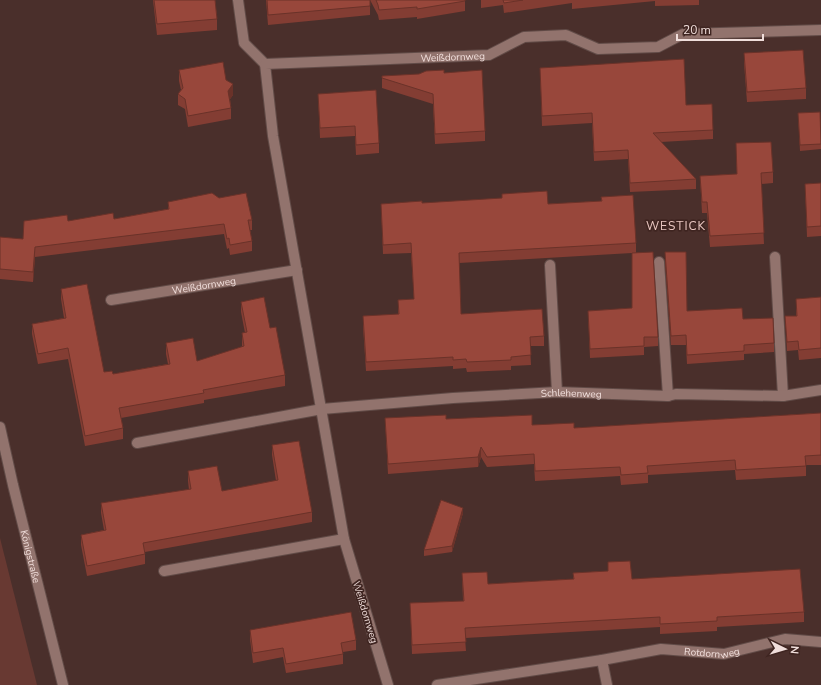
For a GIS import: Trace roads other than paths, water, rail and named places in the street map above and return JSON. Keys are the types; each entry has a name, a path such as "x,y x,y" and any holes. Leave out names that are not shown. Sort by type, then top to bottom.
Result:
{"street":[{"path":"238,0 244,43 265,64"},
{"name":"Weißdornweg","path":"388,685 344,539 273,136 265,64 489,55 524,37 566,35 598,48 620,48 658,47 683,34 821,30"},
{"path":"775,257 783,396"},
{"path":"659,262 668,396"},
{"path":"550,265 557,392"},
{"name":"Weißdornweg","path":"111,300 297,270"},
{"name":"Schlehenweg","path":"322,409 453,398 557,392 668,396 676,394 783,396 821,390"},
{"path":"137,443 322,409"},
{"name":"Königstraße","path":"0,427 20,515 63,685"},
{"path":"164,571 344,539"},
{"name":"Rotdornweg","path":"444,684 602,660 661,649 724,654 785,639 821,642"},
{"path":"602,660 607,685"}],"district":[{"name":"WESTICK","path":"676,226"}]}
